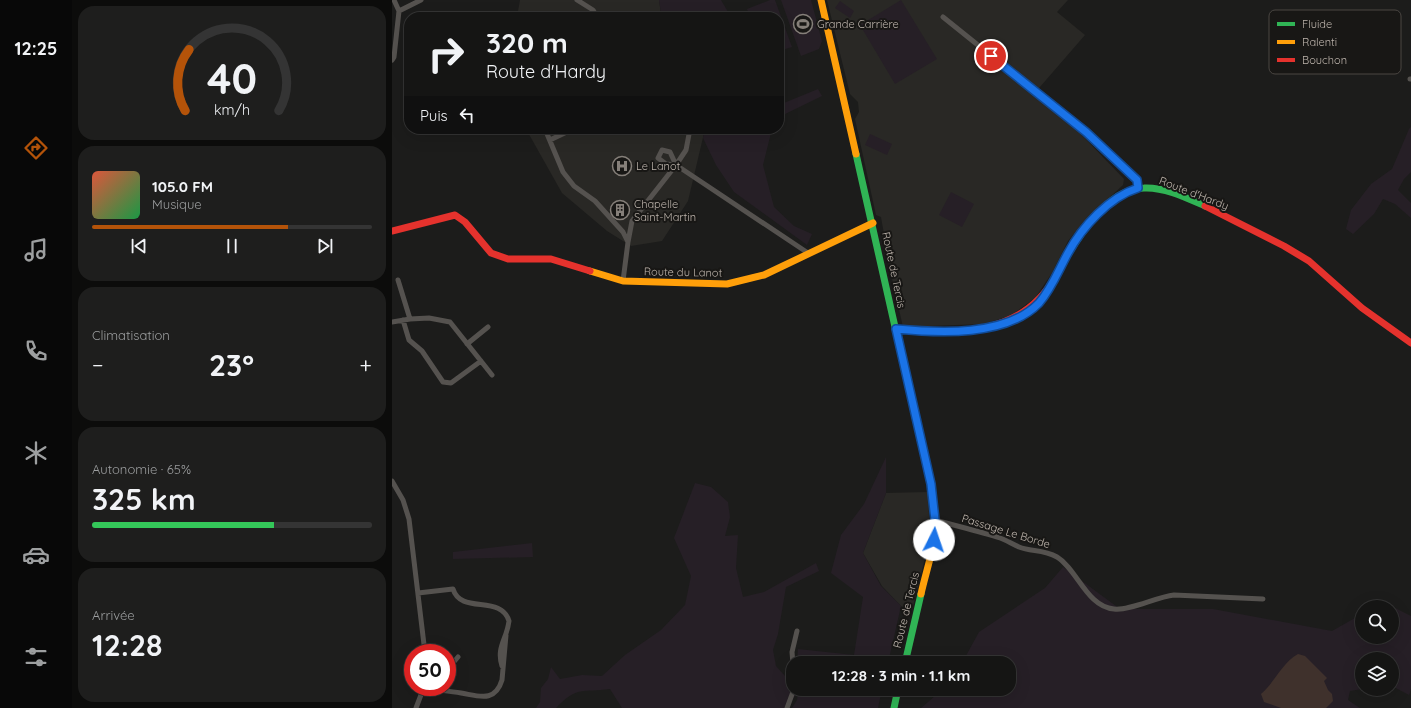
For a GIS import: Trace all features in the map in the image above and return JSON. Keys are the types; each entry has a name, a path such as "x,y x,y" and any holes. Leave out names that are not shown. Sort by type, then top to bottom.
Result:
{"street":[{"path":"392,60 394,57 398,32 399,11 394,0"},
{"path":"399,11 421,0"},
{"path":"577,0 594,12"},
{"name":"Route de Tercis","path":"821,0 930,478 935,520 932,550 907,656"},
{"path":"896,329 970,331 999,326 1019,316 1038,303 1053,283 1069,251 1095,217 1123,195 1138,188 1137,180 1086,132 943,17"},
{"path":"547,134 558,163 570,182 595,201 623,232 628,242"},
{"path":"550,140 563,134"},
{"path":"623,281 632,221 686,150 689,134"},
{"path":"676,164 808,253"},
{"name":"Route d'Hardy","path":"1138,188 1158,190 1215,210 1294,252 1309,261 1328,276 1370,314 1396,330 1411,343"},
{"name":"Route du Lanot","path":"392,231 455,215 465,222 491,253 508,259 551,259 623,281 727,284 764,275 808,253 873,224"},
{"path":"398,280 410,319"},
{"path":"392,322 429,318 450,322 492,375"},
{"path":"403,320 409,340 422,352 443,382 451,383 481,361"},
{"path":"467,344 488,327"},
{"path":"392,481 403,500 410,519 424,644"},
{"name":"Passage Le Borde","path":"935,520 1001,538 1020,548 1044,552 1057,557 1066,564 1085,590 1104,605 1115,609 1128,607 1162,596 1174,595 1263,599"},
{"path":"418,593 453,589 455,596 464,602 501,609 508,616 509,621 506,635 501,643 501,686 488,696 478,697 456,692"},
{"path":"792,656 792,652 798,631"},
{"path":"416,708 421,696"},
{"path":"787,708 791,696"},
{"path":"894,708 897,696"}],"shaded area":[{"path":"520,0 659,0 661,12 518,12"},
{"path":"659,0 721,0 728,12 661,12"},
{"path":"770,0 775,0 779,12 748,12 747,9"},
{"name":"Grande Carrière","path":"781,0 811,0 822,41 819,49 801,56"},
{"path":"827,0 1068,0 1057,12 1085,35 1033,95 1077,130 1124,179 1123,185 1085,220 1068,241 1052,273 1035,298 1010,316 983,324 903,327 882,235 884,234 881,217 876,215 855,119 859,112 858,102 850,94"},
{"path":"901,0 937,59 895,84 860,25"},
{"path":"840,1 854,11 850,18 835,8"},
{"path":"784,25 792,47 784,49"},
{"path":"818,89 822,96 784,115 784,103"},
{"path":"1411,127 1411,172 1404,179 1398,190 1411,203 1411,218 1395,204 1383,199 1374,214 1353,234 1346,229 1351,210 1371,184 1392,169"},
{"name":"Le Lanot","path":"529,134 704,134 688,201 662,241 631,246 607,231 562,193"},
{"path":"704,134 771,134 763,165 774,207 794,226 812,234 807,245 734,192 716,165 703,138"},
{"path":"870,134 892,144 887,155 865,145"},
{"path":"951,192 974,204 962,227 939,215"},
{"path":"886,457 886,493 863,553 881,586 901,606 890,656 798,656 798,649 854,655 863,597 831,573 841,535 864,504"},
{"path":"695,483 711,487 728,502 730,517 725,536 738,535 736,568 743,597 764,592 816,563 819,571 786,587 778,634 773,650 776,666 786,677 786,696 795,696 787,708 622,708 610,689 581,691 570,696 556,708 536,708 540,702 541,688 548,679 551,667 560,679 582,675 602,676 625,655 661,630 685,605 691,576 674,538"},
{"path":"928,492 930,538 912,610 901,606 882,586 863,553 886,493"},
{"path":"532,543 533,557 453,559 453,552"},
{"path":"1063,567 1120,609 1213,609 1332,631 1355,618 1355,644 1399,644 1399,610 1411,616 1411,689 1409,695 1399,690 1399,652 1355,652 1355,690 1350,691 1348,700 1360,708 921,708 935,696 1016,696 1016,656 966,656 979,632 1045,588"},
{"path":"1298,654 1305,656 1327,678 1324,681 1328,690 1332,694 1333,701 1326,708 1281,708 1264,702 1261,694 1287,662"},
{"path":"797,696 881,696 878,708 792,708 797,700"}],"traffic: fast":[{"path":"856,154 909,389"},
{"path":"1055,277 1070,250 1091,221 1103,208 1116,198 1129,191 1144,188 1160,189 1205,206"},
{"path":"907,656 921,594"},
{"path":"894,708 897,696"}],"traffic: slow":[{"path":"821,0 856,154"},
{"path":"590,271 623,281 727,284 764,275 873,223"},
{"path":"909,389 927,465 934,505 935,523 933,547 921,594"}],"traffic: jam":[{"path":"1205,206 1284,246 1309,261 1362,308 1411,343"},
{"path":"392,231 455,215 465,222 491,253 508,259 551,259 590,271"},
{"path":"896,329 918,331 964,331 1006,321 1025,311 1041,297 1055,277"}],"place":[{"name":"Grande Carrière","path":"803,24"},
{"name":"Le Lanot","path":"622,166"},
{"name":"Chapelle Saint-Martin","path":"620,210"}],"route":[{"path":"934,540 935,520 931,484 896,329 970,331 999,326 1013,320 1038,303 1053,283 1069,251 1099,213 1114,201 1138,188 1137,180 1086,132 991,56"}]}
